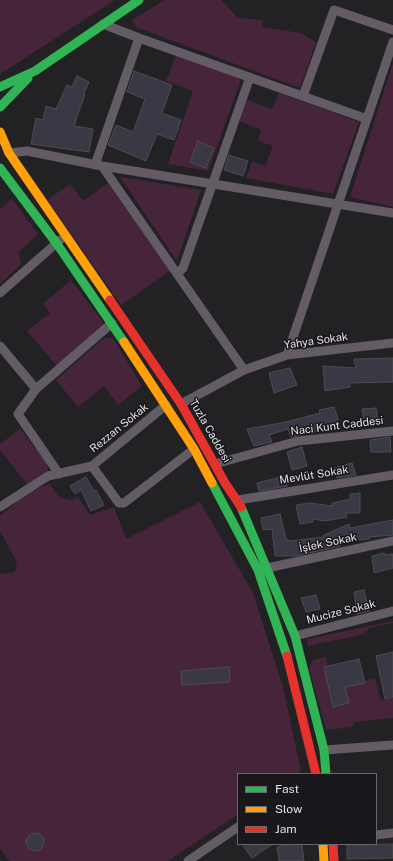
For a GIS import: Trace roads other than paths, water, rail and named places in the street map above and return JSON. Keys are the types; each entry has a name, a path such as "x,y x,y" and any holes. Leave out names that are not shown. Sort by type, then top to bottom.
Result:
{"main road":[{"path":"0,87 35,71 139,0"},
{"path":"0,107 35,71"},
{"name":"Tuzla Caddesi","path":"0,132 9,153 181,404 225,483 238,500 295,636 324,750 326,773"},
{"path":"0,168 57,244 112,323 166,405 194,449 258,570 285,650 315,773"},
{"path":"323,845 324,861"},
{"path":"333,845 334,861"}],"street":[{"path":"303,96 334,10 393,30"},
{"path":"103,24 367,119"},
{"path":"99,165 139,38"},
{"path":"287,355 393,42"},
{"path":"177,274 183,268 211,184 250,77"},
{"path":"9,153 27,151 211,184 393,213"},
{"path":"99,165 244,370"},
{"path":"0,293 57,244 65,235"},
{"path":"59,474 18,414 36,389 112,323"},
{"name":"Yahya Sokak","path":"181,404 244,370 287,355 393,343"},
{"path":"0,346 36,389"},
{"name":"Rezzan Sokak","path":"0,507 38,481 48,476 92,466 166,405"},
{"name":"Naci Kunt Caddesi","path":"215,464 298,441 393,431"},
{"path":"92,466 119,503 124,502 194,449"},
{"name":"Mevlüt Sokak","path":"238,500 393,475"},
{"name":"İşlek Sokak","path":"267,568 393,541"},
{"name":"Mucize Sokak","path":"295,636 393,611"},
{"path":"324,750 393,745"},
{"path":"188,861 237,828"},
{"path":"377,834 393,833"}]}
